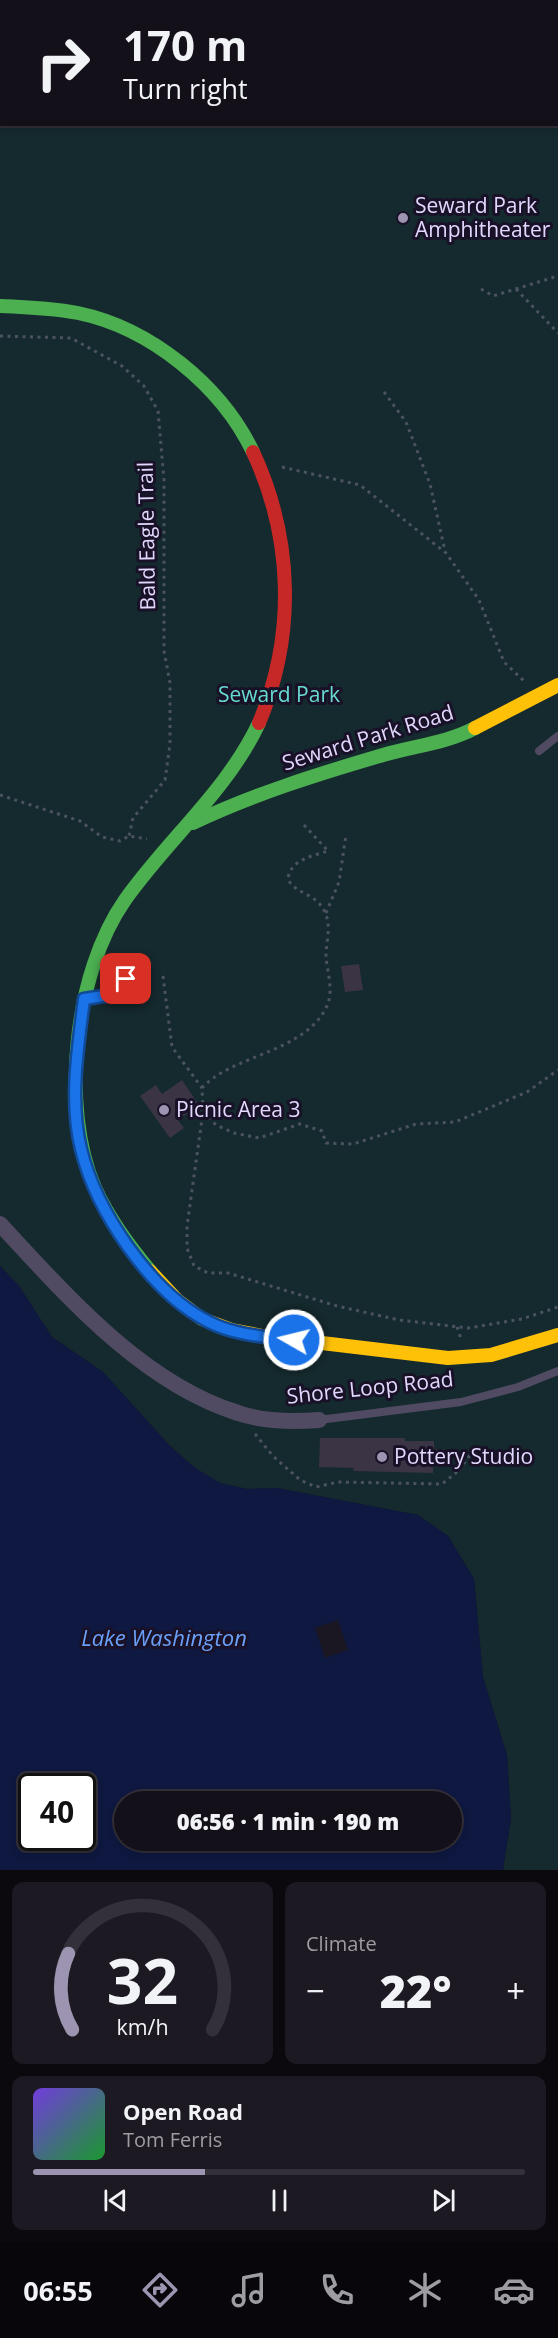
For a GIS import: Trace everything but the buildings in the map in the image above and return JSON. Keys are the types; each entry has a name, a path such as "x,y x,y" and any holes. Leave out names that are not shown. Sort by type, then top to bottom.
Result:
{"street":[{"name":"Seward Park Road","path":"0,306 56,309 88,315 118,325 169,355 220,401 243,433 264,475 273,498 286,569 285,632 269,702 246,750 188,825 161,852 120,905 104,936 84,999 75,1075 81,1148 102,1204 119,1235 179,1303 210,1323 249,1334 448,1358 474,1359 501,1354 558,1335"},
{"name":"Seward Park Road","path":"188,825 243,799 385,754 460,736 558,685"},
{"name":"Shore Loop Road","path":"0,1224 110,1337 176,1384 239,1414 267,1420 319,1420"}],"lane":[{"path":"539,751 558,736"},
{"path":"84,999 117,994 135,964"},
{"name":"Shore Loop Road","path":"319,1420 461,1402 518,1387 558,1371"}],"path":[{"path":"481,289 493,296 558,276"},
{"path":"516,289 558,333"},
{"name":"Bald Eagle Trail","path":"0,336 43,335 71,338 122,366 144,386 158,411 164,480 164,651 170,683 170,744 165,780 133,818 129,836"},
{"path":"384,392 406,422 430,484 446,553"},
{"path":"264,475 283,467 360,485 446,553 478,600 504,662 534,690 536,696"},
{"path":"0,795 80,821 102,837 120,841 129,836 147,839"},
{"path":"304,825 328,851 299,862 288,873 288,879 295,888 309,893 326,913"},
{"path":"202,1088 230,1070 290,1043 309,1028 327,1006 330,983 326,913 339,882 346,835"},
{"path":"163,976 172,1047 202,1088 203,1112 187,1226 187,1248 194,1266 208,1273 228,1273 337,1306 399,1320 468,1328 522,1319 558,1307"},
{"path":"203,1112 216,1125 234,1133 259,1138 300,1124 322,1131 327,1143 353,1144 416,1124 455,1122 527,1092 558,1071"},
{"path":"239,1414 273,1456 300,1480 316,1487 338,1482 442,1484 458,1471 473,1451"}],"green space":[{"name":"Seward Park","path":"0,126 558,126 558,1870 503,1870 511,1818 507,1755 483,1677 474,1579 448,1536 418,1515 277,1488 247,1489 220,1483 195,1468 169,1445 103,1372 52,1337 19,1286 0,1266"}],"water":[{"name":"Lake Washington","path":"0,1266 19,1286 52,1337 103,1372 169,1445 195,1468 220,1483 247,1489 277,1488 418,1515 448,1536 474,1579 483,1677 507,1755 511,1818 503,1870 0,1870"}],"pier":[{"path":"338,1620 348,1650 325,1658 315,1628"}],"traffic: fast":[{"path":"0,306 78,313 105,321 157,346 203,383 239,427 253,452"},
{"path":"150,1271 113,1221 95,1188 84,1155 78,1119 76,1080 78,1041 84,1002 94,964 108,930 125,900 231,771 259,723"},
{"path":"193,823 286,785 383,755 442,741 475,728"}],"traffic: slow":[{"path":"475,728 558,685"},
{"path":"150,1271 177,1300 202,1319 232,1330 263,1336 448,1358 491,1355 558,1335"}],"traffic: jam":[{"path":"253,452 276,518 285,587 284,621 279,656 271,690 259,723"}],"place":[{"name":"Seward Park Amphitheater","path":"403,218"},
{"name":"Picnic Area 3","path":"164,1110"},
{"name":"Pottery Studio","path":"382,1457"}],"route":[{"path":"126,979 117,994 84,999 75,1075 81,1148 88,1173 102,1204 119,1235 179,1303 210,1323 249,1334 294,1340"}]}
